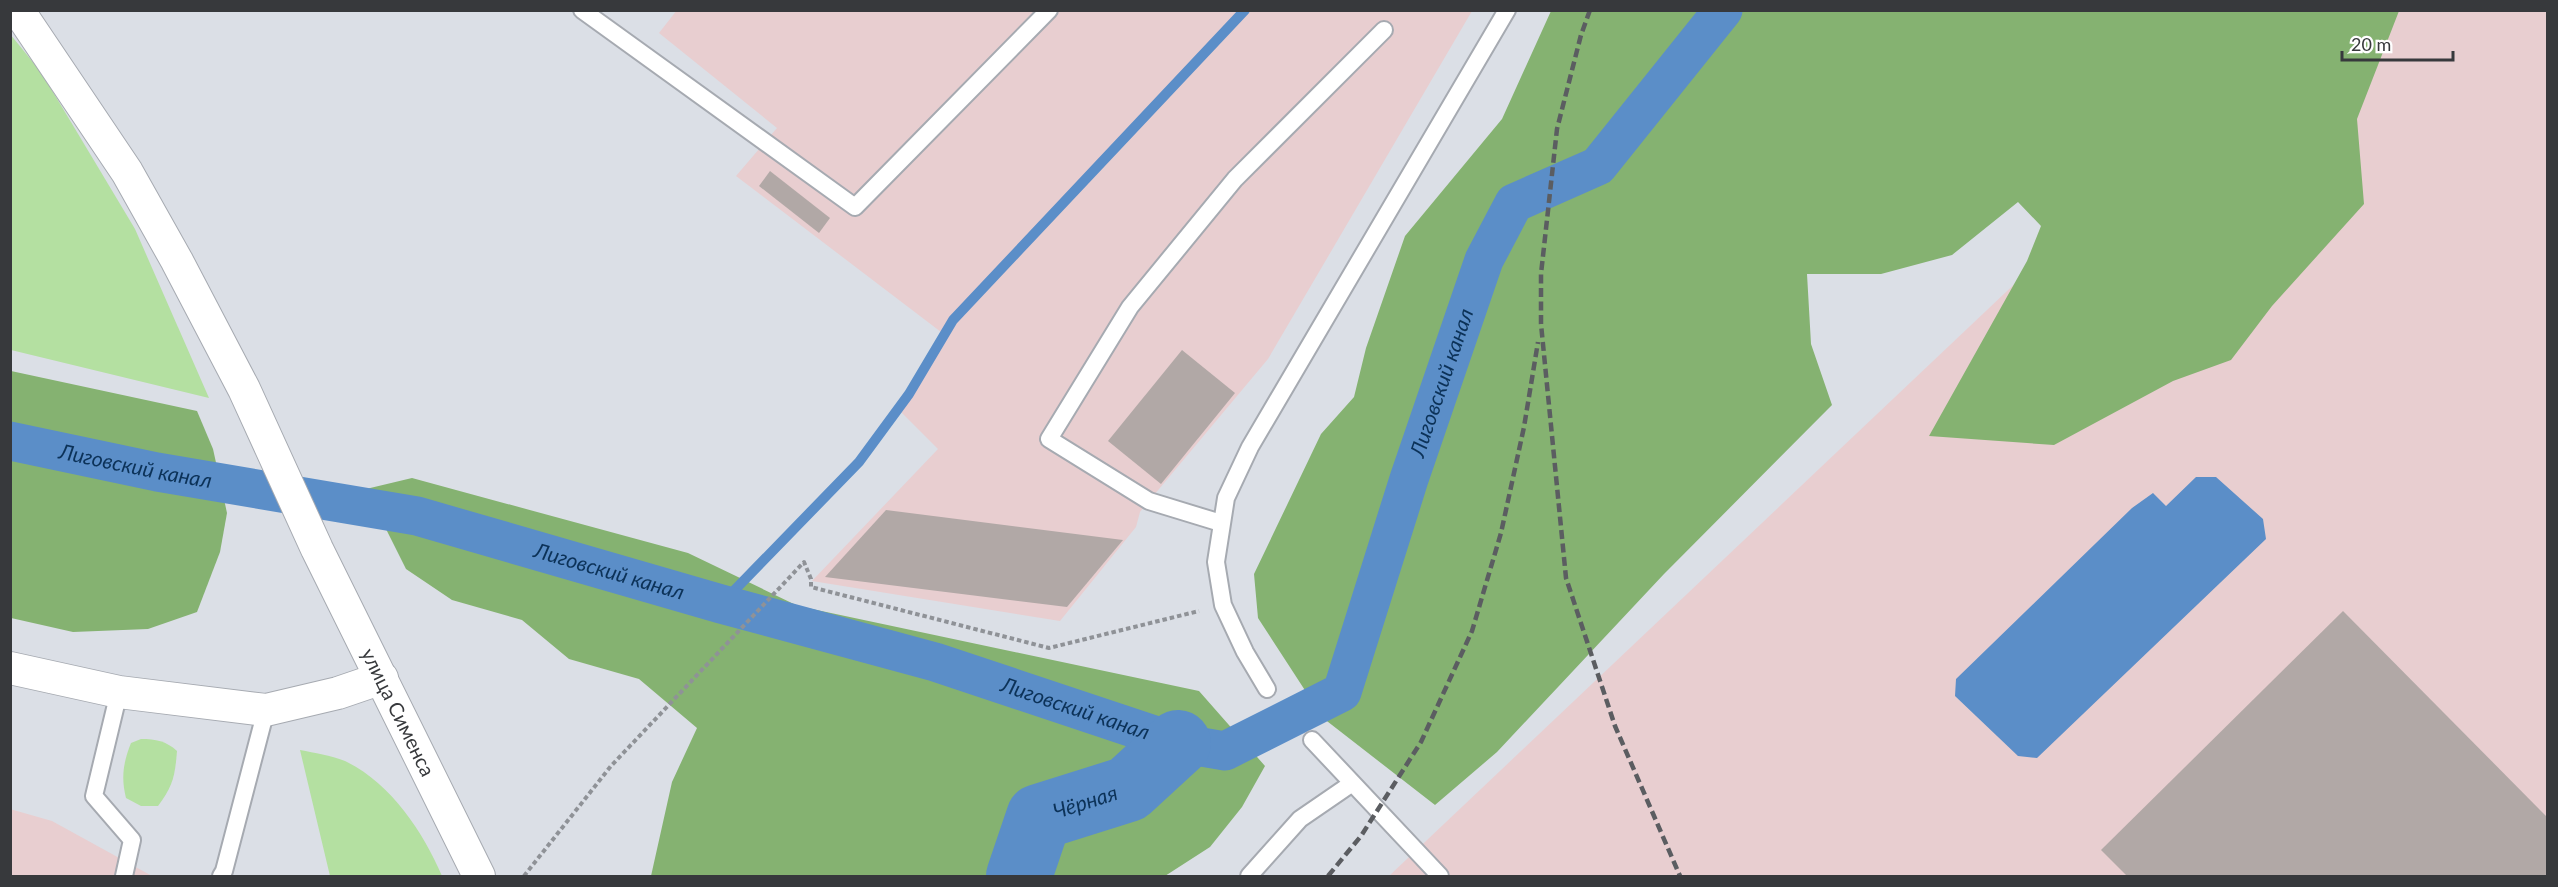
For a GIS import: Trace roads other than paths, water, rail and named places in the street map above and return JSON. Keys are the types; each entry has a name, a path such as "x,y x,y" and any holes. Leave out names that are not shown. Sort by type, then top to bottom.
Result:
{"street":[{"name":"улица Сименса","path":"18,10 127,172 177,261 254,410 317,549 479,876"},
{"path":"10,668 119,692 266,710 338,693 382,678"}],"lane":[{"path":"590,13 855,207 1049,10"},
{"path":"1268,689 1245,652 1223,605 1216,562 1226,498 1250,447 1507,10"},
{"path":"1221,523 1149,501 1049,440 1130,308 1235,179 1384,30"},
{"path":"119,692 94,796 132,840 124,876"},
{"path":"221,876 266,710"},
{"path":"1312,740 1440,876"},
{"path":"1249,876 1300,819 1351,784"}],"water":[{"path":"2196,477 2216,477 2263,519 2266,539 2037,758 2018,756 1955,696 1956,679 2132,508 2153,493 2166,506"}],"waterway":[{"path":"721,604 859,462 909,394 953,320 1245,10"},
{"name":"Лиговский канал","path":"10,441 157,472 417,516 721,604 935,662 1178,743 1225,751 1342,692 1409,479 1484,260 1514,203 1598,166 1723,10"},
{"name":"Чёрная","path":"1019,876 1039,817 1128,789 1178,743"}],"railway":[{"path":"1590,10 1581,35 1557,129 1541,274 1541,324 1566,578 1615,726 1680,876"},
{"path":"1328,876 1361,836 1421,742 1472,631 1501,533 1524,427 1538,342"}]}
